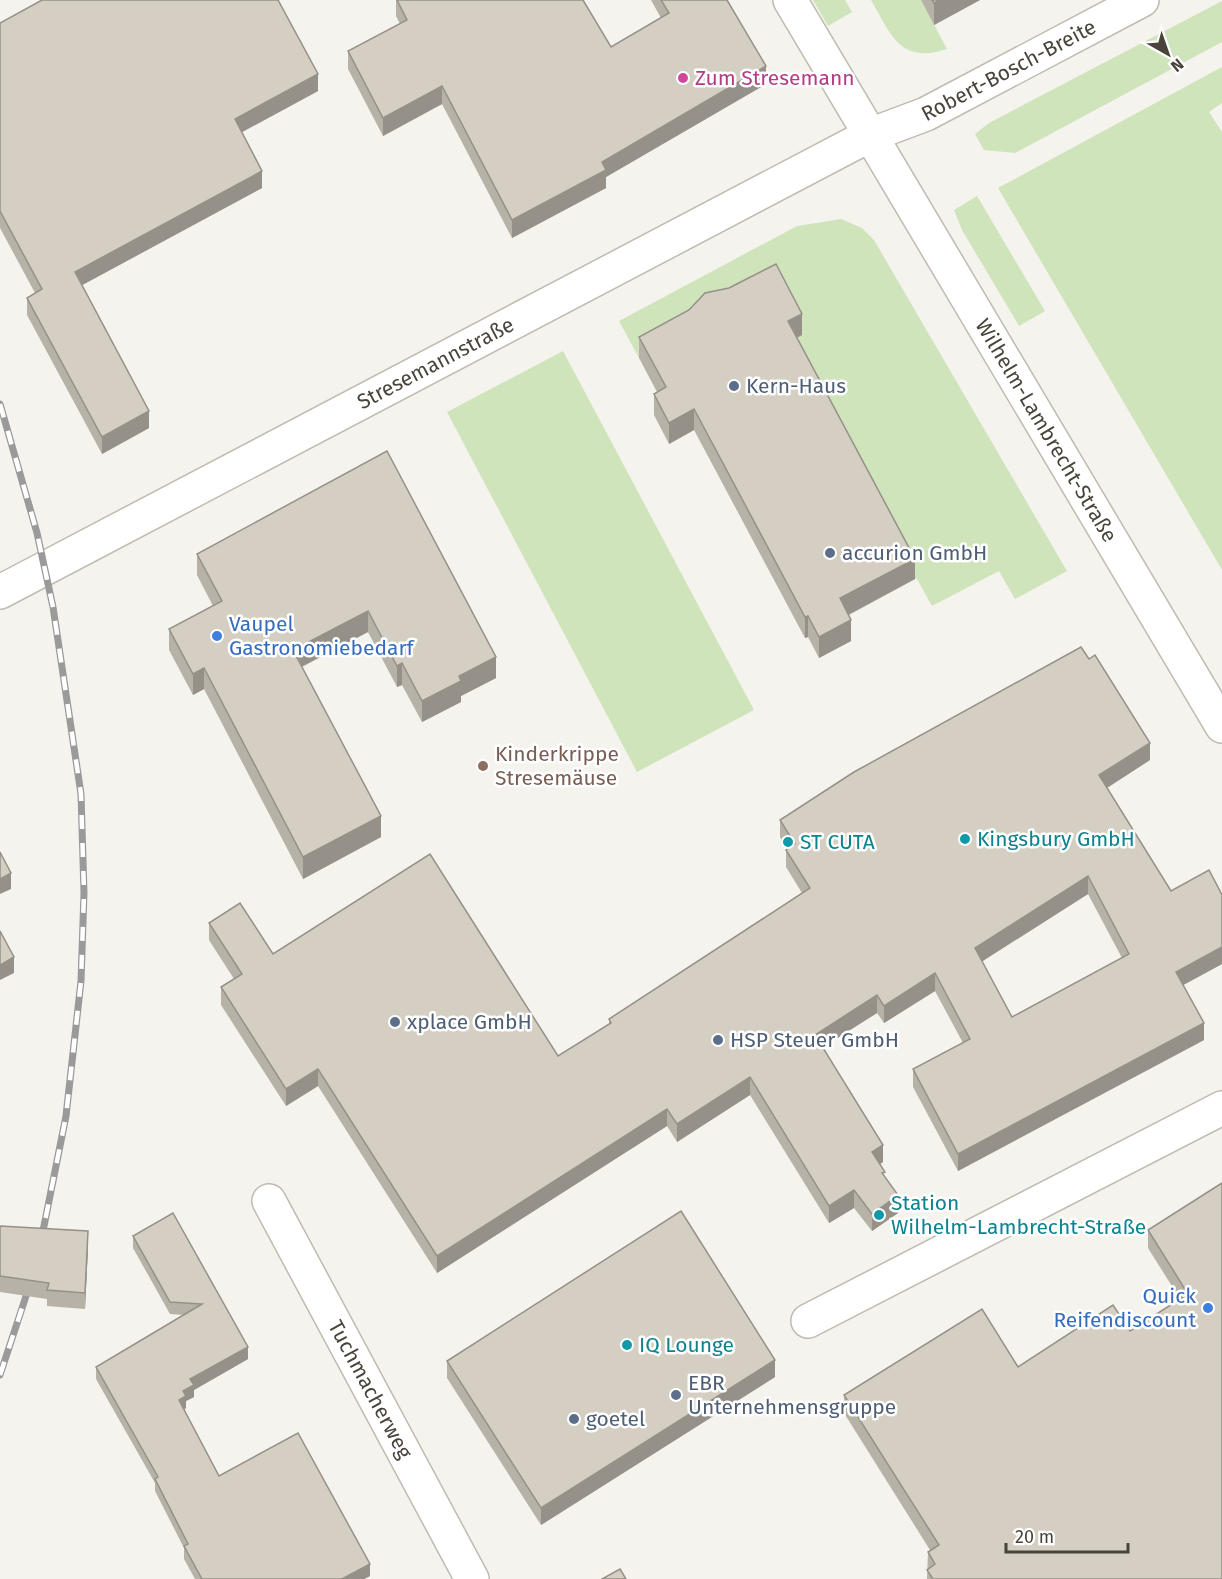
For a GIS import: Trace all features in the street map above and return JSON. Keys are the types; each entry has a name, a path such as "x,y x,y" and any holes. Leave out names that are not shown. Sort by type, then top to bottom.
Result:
{"street":[{"name":"Wilhelm-Lambrecht-Straße","path":"790,0 1222,726"},
{"name":"Robert-Bosch-Breite","path":"870,135 926,114 1142,0"},
{"name":"Stresemannstraße","path":"0,592 870,135"},
{"path":"808,1321 1222,1108"},
{"name":"Tuchmacherweg","path":"269,1201 472,1579"}],"green space":[{"path":"813,0 845,0 852,12 828,26"},
{"path":"871,0 921,0 947,49 931,53 908,50 892,35"},
{"path":"1222,1 1222,42 1015,153 984,150 975,134 989,123"},
{"path":"1222,67 1222,103 1209,112 1222,132 1222,570 998,188"},
{"path":"977,196 1045,311 1019,326 962,230 954,210"},
{"path":"841,219 862,228 874,240 1067,571 1015,599 999,571 932,606 917,579 689,331 639,358 619,321 797,226"},
{"path":"563,351 754,710 637,772 447,412"}],"building":[{"path":"42,0 278,0 318,74 235,119 262,171 75,272 149,411 102,437 27,298 42,289 0,211 0,23"},
{"path":"397,0 583,0 611,47 669,13 661,0 727,0 766,66 602,162 606,170 512,220 442,86 383,118 348,51 407,20"},
{"path":"776,264 802,314 788,321 915,559 840,598 851,620 819,637 808,616 805,617 694,409 669,423 654,394 666,387 639,337 689,310 705,293 729,288"},
{"path":"387,451 496,657 459,676 461,681 422,701 402,663 397,666 368,611 293,650 381,816 303,857 204,668 193,674 169,629 222,601 197,554"},
{"path":"1081,647 1089,659 1095,655 1150,743 1099,775 1171,891 1209,870 1222,895 1222,947 1176,972 1204,1023 958,1154 913,1069 970,1039 935,973 884,1006 877,995 815,1035 883,1145 872,1152 885,1172 882,1173 898,1195 872,1214 854,1190 829,1206 750,1077 677,1124 667,1109 437,1256 318,1069 286,1089 221,987 242,974 209,923 240,903 273,954 430,854 558,1056 611,1023 609,1019 810,888 786,850 795,844 780,820 854,772","holes":["1088,876 1129,954 1012,1017 975,948"]},
{"path":"0,852 11,873 0,879"},
{"path":"0,931 14,957 0,965"},
{"path":"1222,1183 1222,1579 933,1579 927,1570 935,1564 928,1552 939,1545 844,1395 982,1309 1018,1367 1113,1305 1130,1331 1188,1294 1148,1230"},
{"name":"IQ Lounge","path":"681,1211 775,1360 541,1508 447,1361"},
{"path":"173,1213 248,1347 190,1379 194,1385 183,1391 186,1396 179,1400 219,1476 298,1433 370,1564 342,1579 202,1579 184,1546 188,1544 155,1479 158,1477 96,1367 202,1304 170,1302 133,1236"},
{"path":"0,1226 88,1231 85,1293 47,1290 49,1283 0,1276"},
{"path":"620,1569 626,1579 602,1579"}],"railway":[{"path":"0,404 37,533 53,607 81,794 84,893 81,981 66,1116 40,1246"},
{"path":"0,1375 31,1281"}],"place":[{"name":"Zum Stresemann","path":"683,78"},
{"name":"Kern-Haus","path":"734,386"},
{"name":"accurion GmbH","path":"830,553"},
{"name":"Vaupel Gastronomiebedarf","path":"217,636"},
{"name":"Kinderkrippe Stresemäuse","path":"483,766"},
{"name":"Kingsbury GmbH","path":"965,839"},
{"name":"ST CUTA","path":"788,842"},
{"name":"xplace GmbH","path":"395,1022"},
{"name":"HSP Steuer GmbH","path":"718,1040"},
{"name":"Station Wilhelm-Lambrecht-Straße","path":"879,1215"},
{"name":"Quick Reifendiscount","path":"1208,1308"},
{"name":"IQ Lounge","path":"627,1345"},
{"name":"EBR Unternehmensgruppe","path":"676,1395"},
{"name":"goetel","path":"574,1419"}]}
